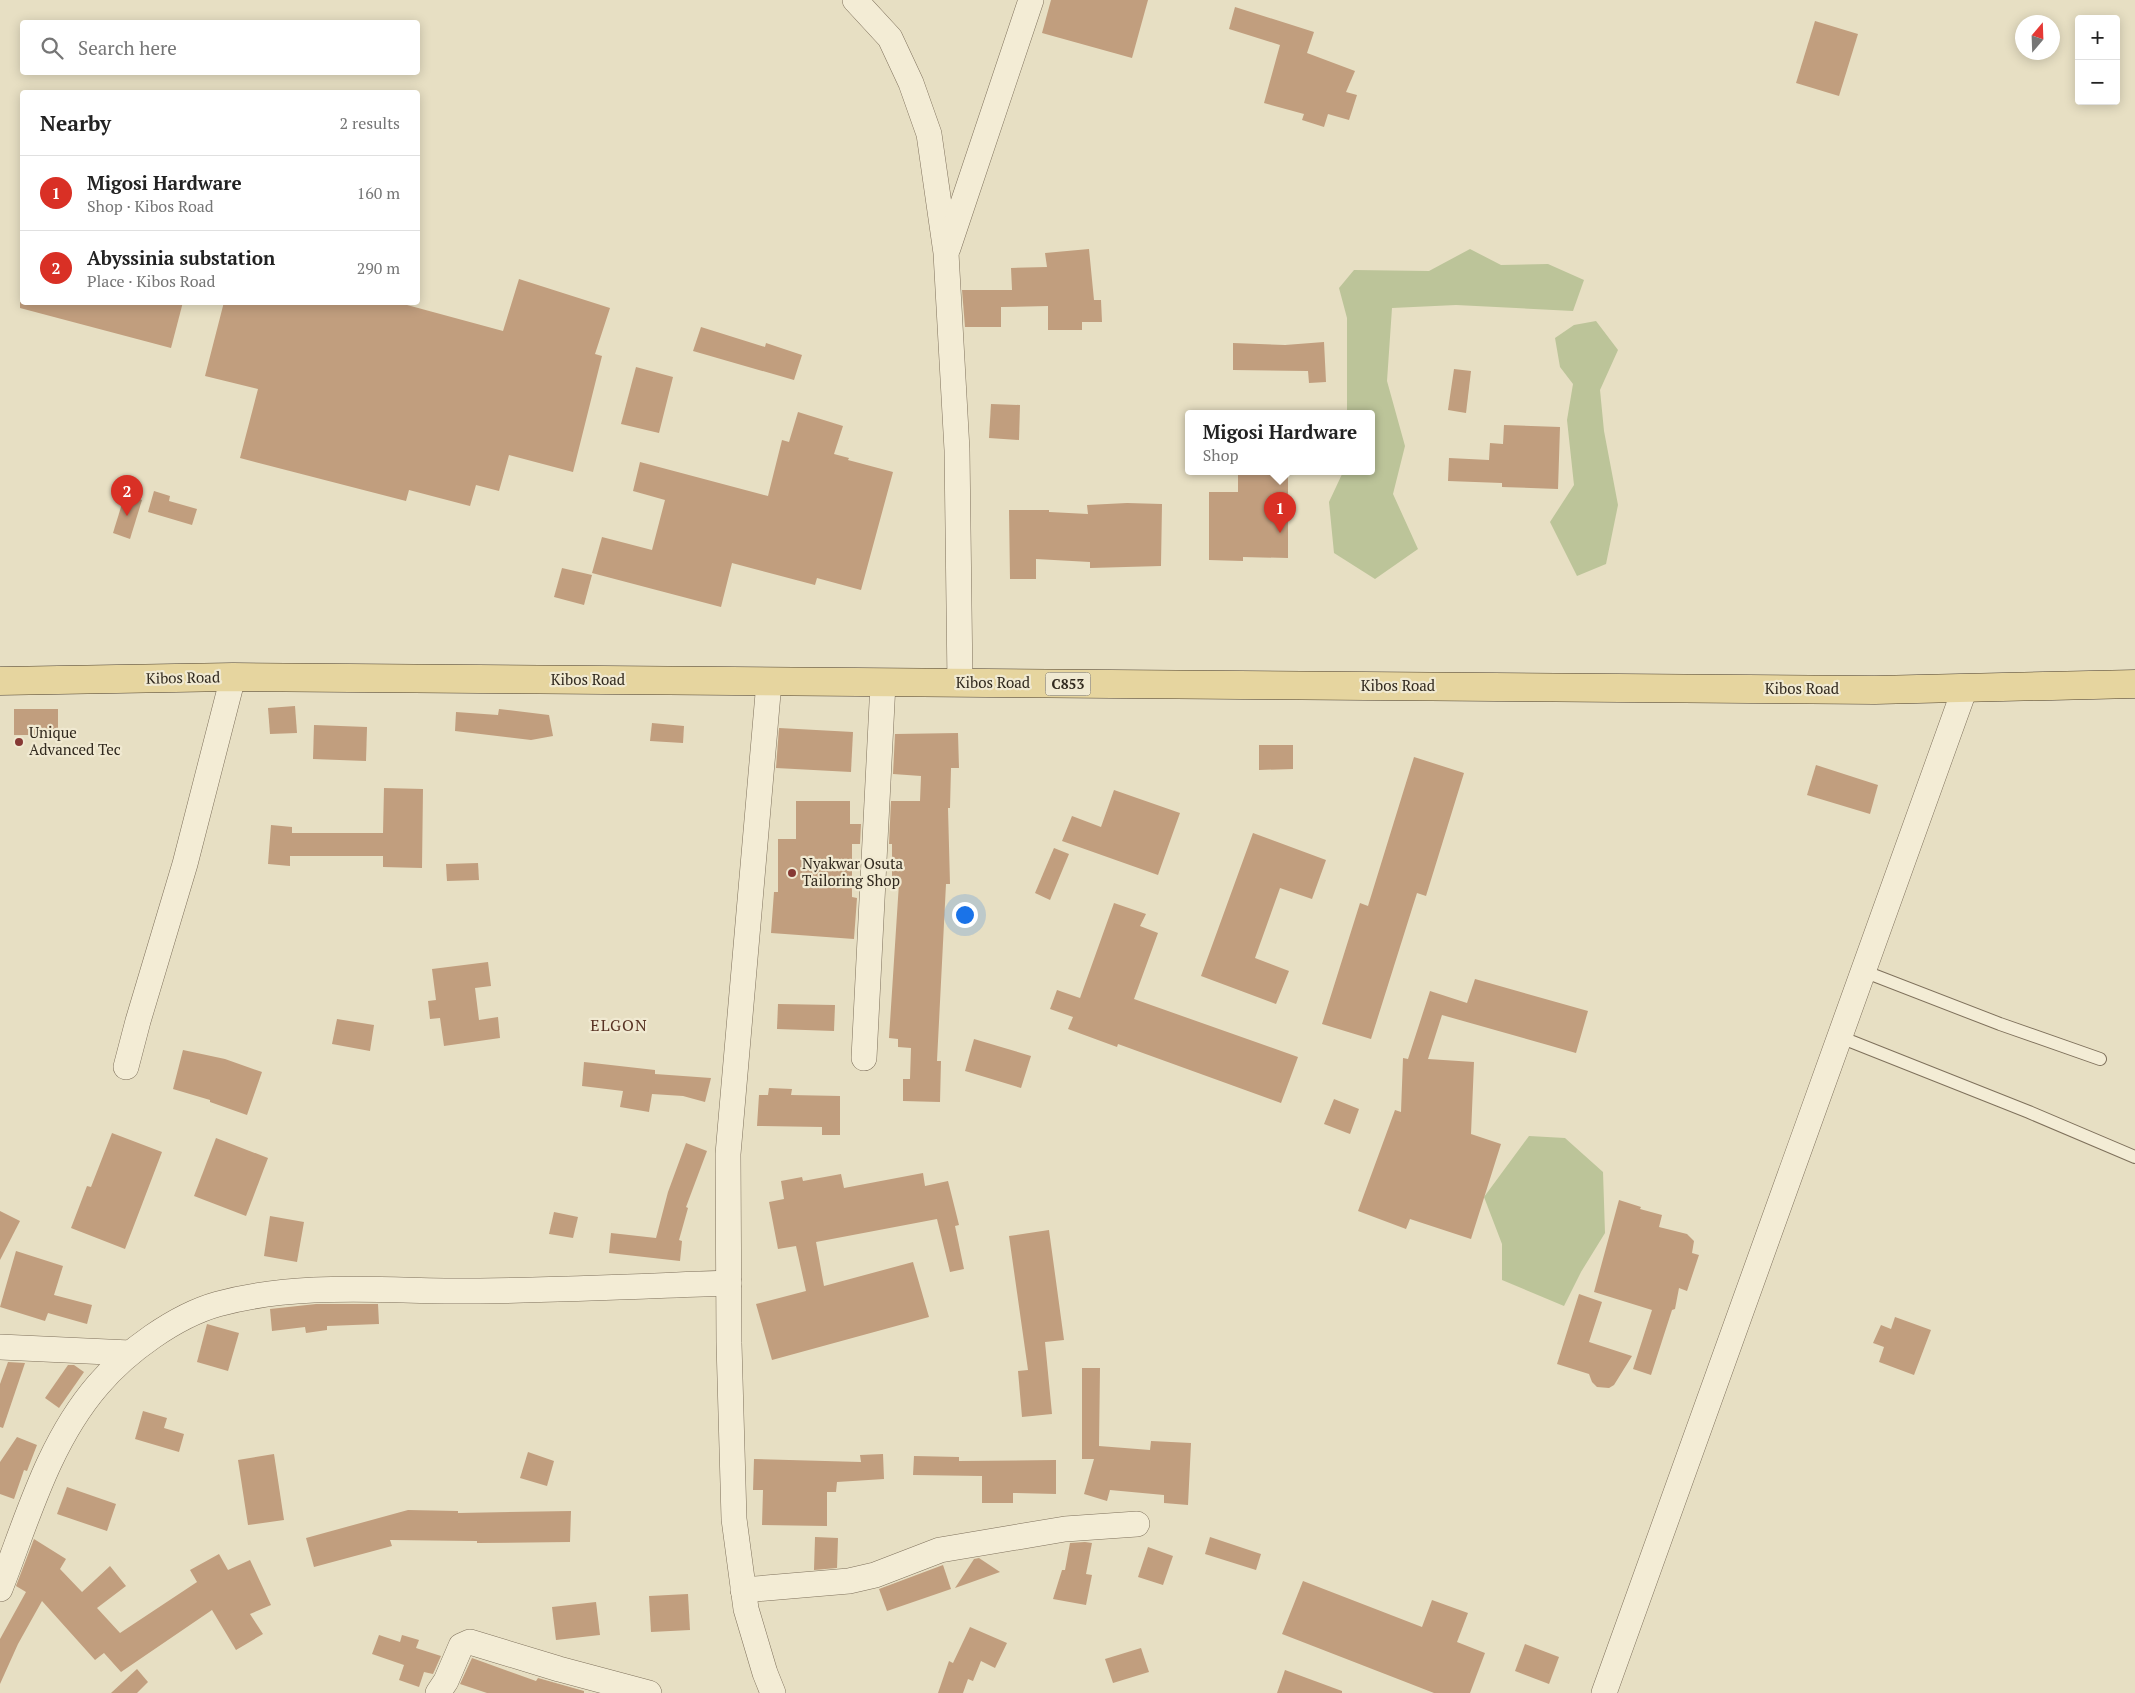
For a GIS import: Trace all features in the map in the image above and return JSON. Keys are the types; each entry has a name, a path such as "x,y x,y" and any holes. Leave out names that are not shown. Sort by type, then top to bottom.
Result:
{"main road":[{"name":"Kibos Road","path":"0,681 233,677 1875,690 2135,684"}],"street":[{"path":"855,0 890,38 911,83 929,134 946,252 957,450 960,683"},
{"path":"946,252 1031,0"},
{"path":"126,1068 138,1021 185,864 233,677"},
{"path":"768,682 728,1154 734,1519 748,1618 773,1693"},
{"path":"864,1058 883,683"},
{"path":"1604,1693 1965,688"},
{"path":"0,1589 34,1498 77,1413 98,1385 130,1353 174,1324 217,1304 286,1292 374,1290 479,1291 729,1283"},
{"path":"0,1347 130,1353"},
{"path":"743,1590 850,1580 875,1574 940,1550 1065,1529 1137,1524"},
{"path":"438,1693 446,1681 461,1646 470,1642 559,1669 649,1693"}],"lane":[{"path":"1863,971 2000,1024 2100,1058"},
{"path":"1840,1037 2029,1112 2135,1157"}],"green space":[{"path":"1470,249 1501,265 1548,264 1584,280 1573,311 1456,305 1392,308 1387,381 1405,446 1393,494 1418,549 1375,579 1334,553 1329,502 1342,475 1375,475 1375,410 1347,410 1347,318 1339,288 1354,270 1429,271"},
{"path":"1596,321 1618,350 1600,390 1604,431 1618,505 1606,564 1577,576 1550,522 1574,485 1567,420 1573,384 1560,367 1555,338 1574,325"},
{"path":"1529,1136 1565,1138 1603,1172 1605,1233 1581,1272 1564,1306 1502,1280 1502,1244 1484,1197"}],"building":[{"path":"1051,0 1148,0 1132,58 1042,33"},
{"path":"1235,7 1314,32 1307,53 1355,71 1346,92 1357,95 1349,120 1328,114 1324,127 1302,120 1304,114 1264,103 1280,45 1229,29"},
{"path":"1815,21 1858,34 1839,96 1796,83"},
{"path":"1089,249 1094,300 1101,300 1102,322 1082,322 1082,330 1048,330 1048,306 1001,307 1001,327 965,327 962,290 1012,290 1011,268 1047,267 1045,253"},
{"path":"519,279 610,308 595,354 602,356 573,472 509,455 499,491 476,485 470,506 409,490 406,501 240,458 258,389 205,376 223,305 407,305 503,331"},
{"path":"20,305 182,305 171,348 20,308"},
{"path":"701,327 765,347 766,343 802,355 794,380 693,351"},
{"path":"1324,342 1326,382 1309,383 1308,371 1233,370 1233,343 1285,345"},
{"path":"636,367 673,377 659,433 621,424"},
{"path":"1454,369 1471,371 1466,413 1448,410"},
{"path":"991,404 1020,405 1019,440 989,438"},
{"path":"798,412 843,426 834,454 849,458 848,460 893,472 861,590 817,578 815,585 732,563 721,607 592,573 602,537 652,550 665,500 633,491 640,462 768,496 782,440 789,442"},
{"path":"1504,425 1560,427 1558,489 1502,487 1502,483 1448,481 1449,458 1489,460 1490,443 1503,444"},
{"path":"1238,475 1288,475 1288,558 1243,557 1243,561 1209,560 1209,492 1238,492"},
{"path":"154,491 170,496 169,501 197,509 192,525 148,512"},
{"path":"125,494 142,500 130,539 113,533"},
{"path":"1162,504 1161,566 1090,568 1090,562 1036,559 1036,579 1010,579 1009,510 1049,510 1049,512 1088,514 1087,505"},
{"path":"562,568 592,575 584,605 554,597"},
{"path":"295,706 297,733 270,734 268,708"},
{"path":"14,709 58,709 58,735 14,735"},
{"path":"499,709 549,715 553,736 531,740 455,731 456,712 498,715"},
{"path":"652,723 684,726 683,743 650,741"},
{"path":"314,725 367,727 366,761 313,759"},
{"path":"779,728 853,732 851,772 776,768"},
{"path":"958,733 959,768 951,768 950,808 948,808 950,884 946,884 937,1061 941,1061 940,1102 903,1101 903,1079 910,1079 911,1048 898,1047 898,1039 889,1038 899,883 892,883 892,844 889,844 891,801 920,801 921,776 893,774 895,734"},
{"path":"1259,745 1293,745 1293,769 1259,770"},
{"path":"1414,757 1464,773 1426,896 1417,893 1371,1039 1322,1024 1360,903 1368,906"},
{"path":"1816,765 1878,785 1870,814 1807,795"},
{"path":"384,788 423,789 422,868 383,867 383,856 290,856 290,866 268,864 271,825 292,827 292,833 383,833"},
{"path":"1114,790 1180,813 1158,875 1062,841 1072,816 1101,827"},
{"path":"796,801 850,801 850,824 861,824 860,844 852,844 852,897 857,898 854,939 771,933 774,892 778,892 778,839 796,839"},
{"path":"1253,833 1326,860 1312,899 1280,888 1255,958 1289,971 1276,1004 1201,976"},
{"path":"1054,848 1069,854 1050,900 1035,893"},
{"path":"478,863 479,880 447,881 446,864"},
{"path":"1114,903 1146,914 1140,926 1158,933 1134,999 1298,1057 1281,1103 1118,1044 1117,1047 1068,1029 1073,1017 1050,1009 1057,990 1080,998"},
{"path":"488,962 491,986 475,988 479,1020 498,1017 500,1038 444,1046 440,1018 430,1019 428,1001 436,1000 432,969"},
{"path":"1475,979 1588,1011 1576,1053 1442,1015 1428,1059 1474,1062 1471,1134 1501,1144 1471,1239 1410,1219 1406,1229 1358,1211 1395,1110 1401,1112 1403,1058 1408,1059 1430,991 1467,1003"},
{"path":"778,1004 835,1005 834,1031 777,1029"},
{"path":"337,1019 374,1025 370,1051 332,1044"},
{"path":"974,1039 1031,1056 1021,1088 965,1071"},
{"path":"183,1050 225,1059 262,1072 247,1115 210,1102 210,1100 173,1089"},
{"path":"584,1062 655,1070 655,1074 711,1078 705,1102 683,1096 652,1094 649,1112 620,1107 623,1091 582,1086"},
{"path":"769,1088 792,1089 791,1095 840,1096 840,1135 822,1135 822,1127 757,1126 759,1095 768,1095"},
{"path":"1334,1099 1359,1109 1350,1134 1324,1124"},
{"path":"112,1133 162,1152 125,1249 71,1228 87,1186 91,1187"},
{"path":"216,1138 268,1158 246,1216 194,1196"},
{"path":"686,1143 707,1151 686,1207 688,1208 679,1240 682,1241 680,1261 609,1253 611,1233 656,1238 668,1192"},
{"path":"923,1173 925,1186 948,1181 959,1225 955,1226 964,1269 950,1272 937,1219 816,1242 824,1286 913,1262 929,1317 772,1360 756,1304 806,1291 796,1246 778,1249 769,1202 784,1199 781,1181 802,1177 803,1181 841,1174 844,1188"},
{"path":"1619,1200 1641,1207 1640,1209 1662,1215 1659,1227 1687,1234 1694,1241 1692,1253 1699,1255 1687,1291 1679,1288 1675,1309 1672,1310 1651,1375 1633,1369 1652,1310 1594,1292"},
{"path":"0,1211 20,1221 0,1260"},
{"path":"554,1212 578,1217 573,1238 549,1234"},
{"path":"270,1216 304,1222 297,1262 264,1256"},
{"path":"1049,1230 1064,1340 1045,1342 1052,1414 1022,1417 1018,1371 1028,1370 1009,1236"},
{"path":"16,1251 63,1266 54,1295 92,1305 87,1324 48,1313 45,1321 0,1307"},
{"path":"1579,1294 1602,1302 1589,1342 1632,1356 1614,1385 1609,1388 1597,1387 1592,1382 1589,1374 1557,1364"},
{"path":"316,1304 378,1304 379,1324 327,1326 327,1330 306,1333 305,1327 272,1331 270,1309"},
{"path":"1895,1317 1931,1330 1914,1375 1879,1362 1884,1347 1873,1343 1881,1325 1891,1329"},
{"path":"207,1324 239,1333 228,1371 197,1362"},
{"path":"8,1362 25,1363 3,1428 0,1427 0,1384"},
{"path":"68,1365 74,1365 84,1372 59,1408 45,1398"},
{"path":"1082,1368 1100,1368 1099,1446 1150,1450 1151,1441 1191,1443 1188,1505 1164,1503 1164,1495 1110,1490 1107,1501 1084,1494 1094,1459 1082,1459"},
{"path":"143,1411 167,1418 164,1428 184,1434 179,1452 135,1439"},
{"path":"17,1437 37,1445 27,1471 24,1470 14,1499 0,1494 0,1462"},
{"path":"528,1452 554,1461 547,1486 520,1478"},
{"path":"274,1454 284,1520 248,1525 238,1460"},
{"path":"883,1454 884,1479 837,1482 836,1492 827,1492 827,1526 762,1525 763,1490 753,1490 754,1459 861,1462 860,1455"},
{"path":"914,1456 959,1457 959,1461 1056,1460 1056,1494 1013,1493 1013,1503 982,1503 982,1476 913,1475"},
{"path":"67,1487 116,1504 107,1531 57,1514"},
{"path":"408,1510 458,1511 458,1513 571,1511 570,1542 477,1543 477,1541 390,1540 392,1546 314,1567 306,1538"},
{"path":"815,1537 838,1538 837,1568 814,1570"},
{"path":"1210,1537 1261,1554 1256,1570 1205,1554"},
{"path":"34,1539 66,1559 60,1569 82,1592 110,1566 126,1586 97,1608 120,1633 197,1582 190,1570 219,1554 228,1570 250,1560 271,1605 250,1614 263,1634 236,1650 212,1610 121,1672 104,1653 95,1660 42,1601 18,1644 0,1684 0,1639 26,1592 16,1586"},
{"path":"1070,1543 1092,1543 1086,1574 1092,1575 1086,1605 1053,1599 1062,1570 1065,1570"},
{"path":"1148,1547 1173,1556 1163,1585 1138,1577"},
{"path":"979,1558 1000,1572 955,1588 974,1559"},
{"path":"943,1565 951,1589 887,1611 879,1589"},
{"path":"1303,1581 1422,1627 1432,1600 1468,1613 1457,1642 1485,1653 1470,1693 1434,1693 1282,1634"},
{"path":"688,1594 690,1630 651,1632 649,1596"},
{"path":"596,1602 600,1635 556,1640 552,1607"},
{"path":"970,1627 1007,1643 995,1668 981,1661 973,1681 968,1679 963,1693 938,1693 949,1661 953,1663"},
{"path":"379,1635 400,1642 402,1635 419,1640 416,1648 441,1656 433,1674 424,1672 419,1687 399,1680 404,1665 372,1654"},
{"path":"1525,1644 1559,1657 1549,1684 1515,1671"},
{"path":"1141,1648 1149,1672 1113,1683 1105,1659"},
{"path":"472,1658 536,1681 538,1678 584,1691 584,1693 487,1693 460,1684"},
{"path":"137,1669 148,1682 137,1693 111,1693"},
{"path":"1285,1670 1342,1691 1342,1693 1277,1693"}],"place":[{"name":"Abyssinia substation","path":"127,516"},
{"name":"Migosi Hardware","path":"1280,533"},
{"name":"Unique Advanced Tec","path":"19,742"},
{"name":"Nyakwar Osuta Tailoring Shop","path":"792,873"}],"district":[{"name":"ELGON","path":"619,1025"}]}
